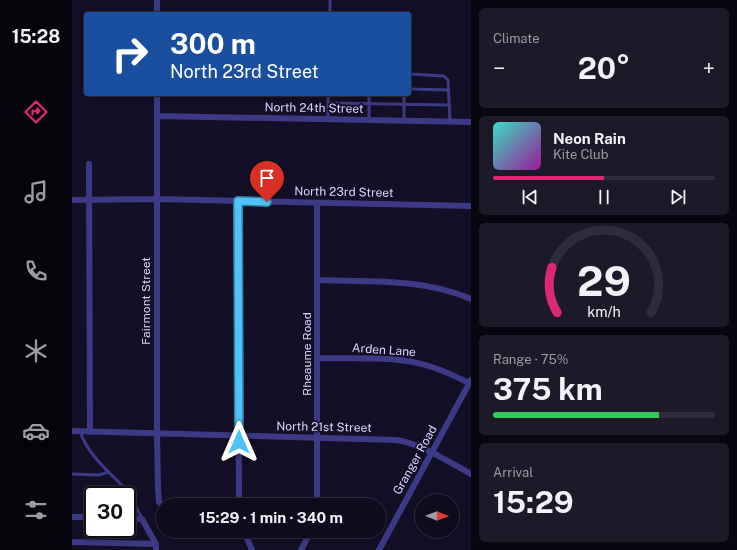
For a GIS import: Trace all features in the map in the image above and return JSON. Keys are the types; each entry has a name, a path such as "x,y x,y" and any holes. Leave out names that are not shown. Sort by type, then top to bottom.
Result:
{"street":[{"path":"157,0 157,12"},
{"name":"Fairmont Street","path":"157,96 158,489 159,498"},
{"name":"North 24th Street","path":"157,116 471,122"},
{"path":"89,164 90,432"},
{"name":"North 23rd Street","path":"72,200 157,199 471,206"},
{"path":"238,201 239,498"},
{"name":"Rheaume Road","path":"317,203 317,498"},
{"path":"317,280 414,284 440,289 471,299"},
{"name":"Arden Lane","path":"318,358 383,359 413,362 437,369 470,382"},
{"name":"Granger Road","path":"379,550 470,382"},
{"name":"North 21st Street","path":"72,431 397,440 411,442 471,474"},
{"path":"72,517 84,517"},
{"path":"72,542 156,547 142,519 136,519"},
{"path":"247,538 252,550"},
{"path":"301,550 307,538"}],"lane":[{"path":"330,0 330,12"},
{"path":"411,74 444,76 448,80 450,122"},
{"path":"411,89 449,90"},
{"path":"328,96 328,120"},
{"path":"369,96 370,120"},
{"path":"404,96 404,121"},
{"path":"328,103 450,105"},
{"path":"80,432 83,442 95,458 128,493 142,519"},
{"path":"72,474 99,475 109,472"}],"route":[{"path":"239,442 238,201 267,202"}]}
